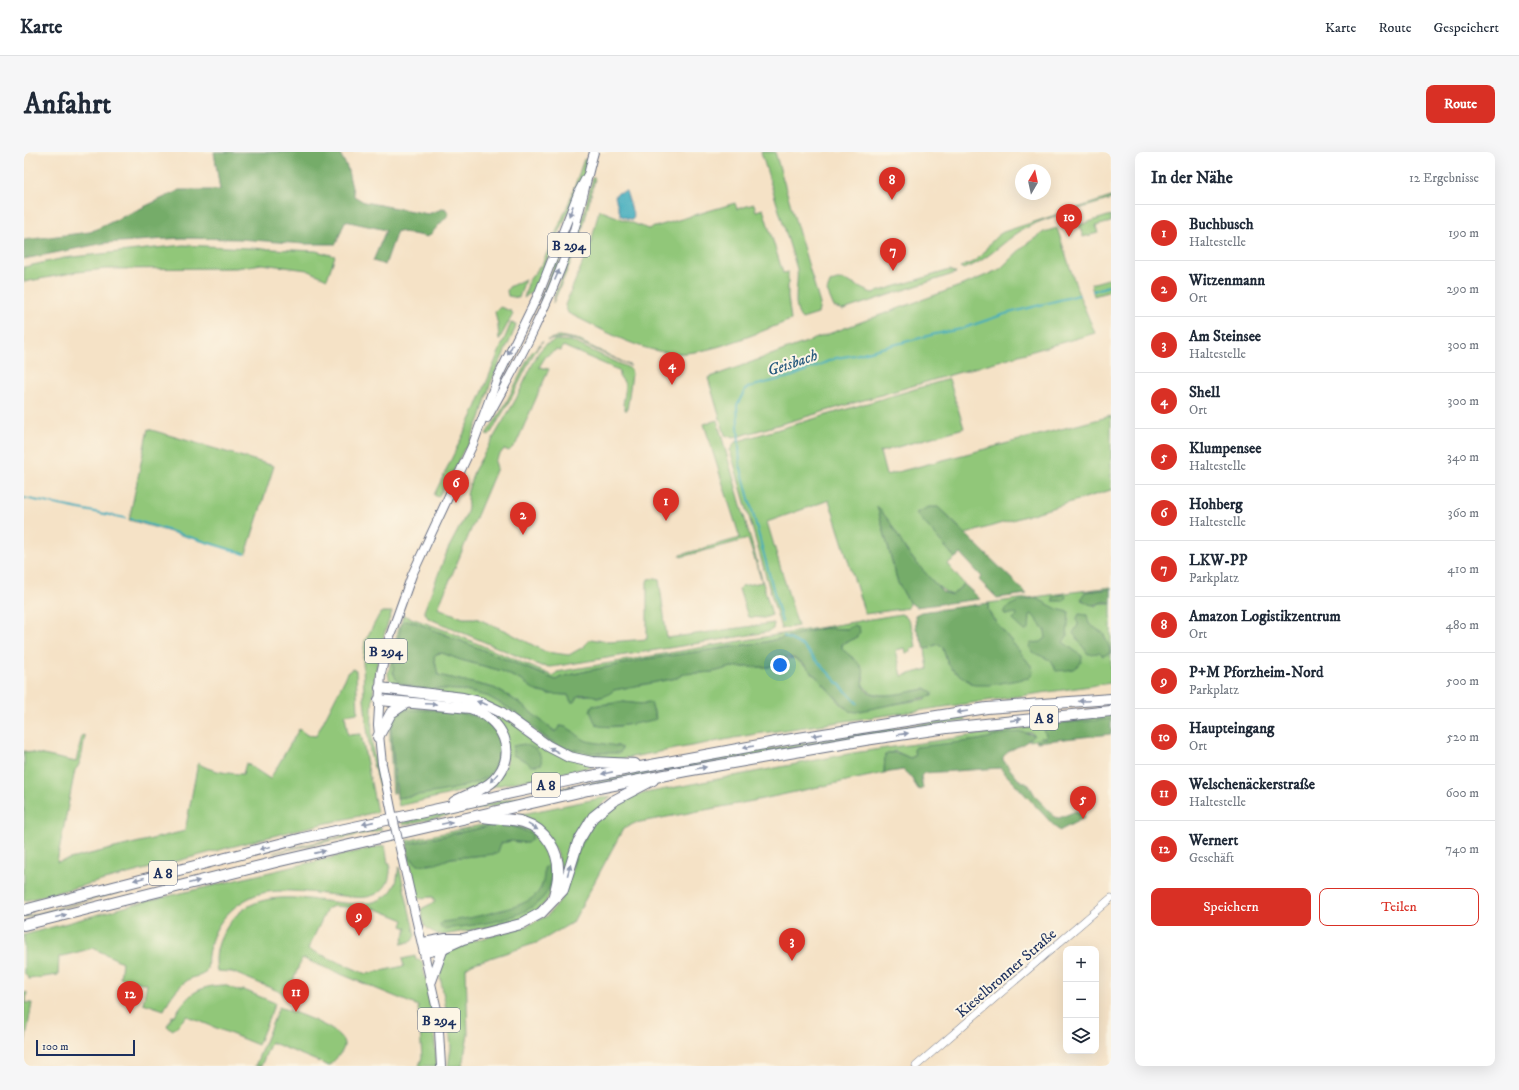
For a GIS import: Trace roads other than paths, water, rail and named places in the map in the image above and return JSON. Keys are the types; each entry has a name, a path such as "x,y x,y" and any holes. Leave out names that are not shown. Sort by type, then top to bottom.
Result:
{"highway":[{"path":"380,688 463,698 480,702 501,712 548,746 569,757 592,762 645,766"},
{"path":"379,700 470,708 492,718 502,733 506,753 503,766 497,776 483,788 466,794 447,806"},
{"name":"A 8","path":"24,910 303,838 447,806 645,766 786,740 987,708 1111,700"},
{"path":"378,737 391,713 406,702"},
{"name":"A 8","path":"24,926 280,861 588,790 662,775 836,745 947,728 1111,711"},
{"path":"424,947 443,948 463,939 521,924 537,917 563,890 578,842 593,817 613,801 662,775"},
{"path":"479,816 523,822 537,829 549,841 555,852 558,869 557,883 551,904"},
{"path":"424,947 446,939 463,939"},
{"path":"431,981 443,948"}],"main road":[{"name":"B 294","path":"441,1066 440,1024 424,947 387,790 378,737 379,700 384,658 400,602 473,444 512,373 559,272 577,220 594,152"},
{"name":"B 294","path":"473,444 497,379 539,292 579,191 588,176"}],"street":[{"name":"Kieselbronner Straße","path":"916,1066 1111,898"}],"water":[{"path":"626,191 634,217 632,220 621,216 615,197 617,193"}],"waterway":[{"name":"Geisbach","path":"1093,291 1111,285"},
{"name":"Geisbach","path":"782,622 740,465 737,405 745,390 749,387 793,376 836,358 855,355 935,334 961,329 1005,314 1079,295"},
{"path":"24,498 125,518"},
{"path":"131,519 245,554"},
{"path":"784,636 803,646 857,703"}],"place":[{"name":"Amazon Logistikzentrum","path":"892,200"},
{"name":"Haupteingang","path":"1069,237"},
{"name":"LKW-PP","path":"893,271"},
{"name":"Shell","path":"672,385"},
{"name":"Hohberg","path":"456,503"},
{"name":"Buchbusch","path":"666,521"},
{"name":"Witzenmann","path":"523,535"},
{"name":"Klumpensee","path":"1083,819"},
{"name":"P+M Pforzheim-Nord","path":"359,936"},
{"name":"Am Steinsee","path":"792,961"},
{"name":"Welschenäckerstraße","path":"296,1012"},
{"name":"Wernert","path":"130,1014"}]}
